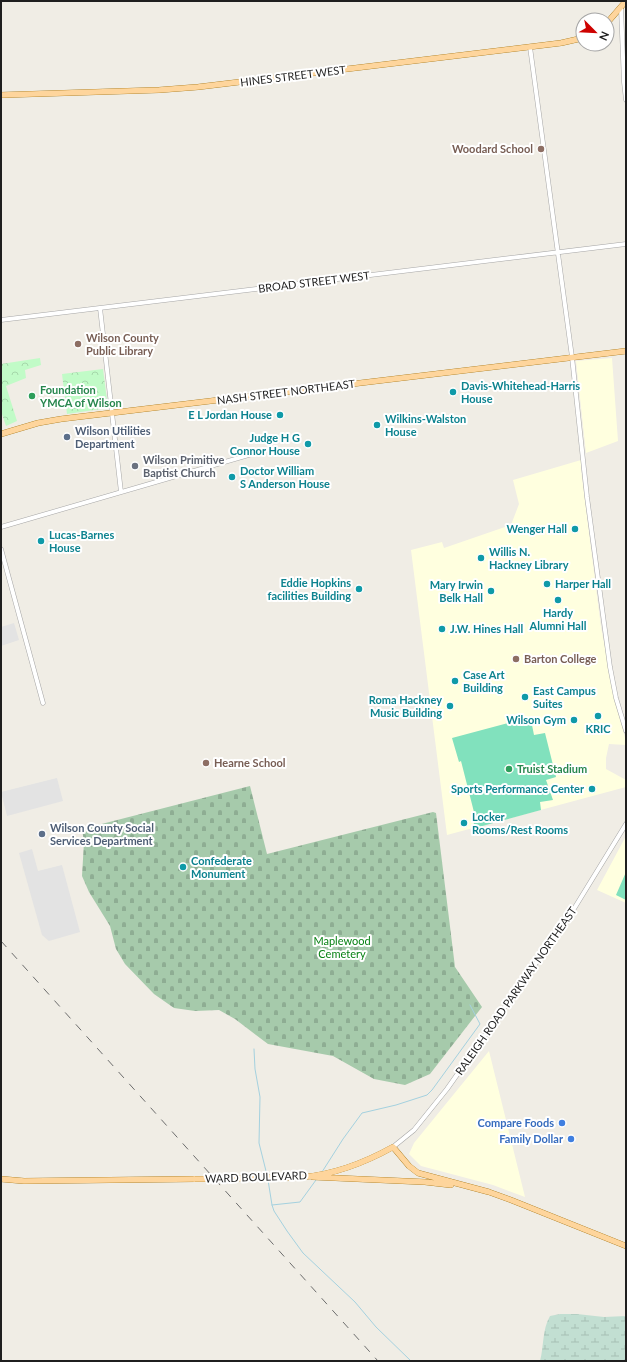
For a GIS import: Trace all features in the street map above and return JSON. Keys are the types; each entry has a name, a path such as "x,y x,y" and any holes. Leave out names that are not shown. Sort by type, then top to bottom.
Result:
{"main road":[{"path":"615,14 626,2"},
{"name":"HINES STREET WEST","path":"1,95 191,88 530,47 575,40"},
{"name":"NASH STREET NORTHEAST","path":"1,434 38,423 112,413 626,351"},
{"path":"393,1147 409,1166 418,1173 497,1195 626,1246"},
{"name":"WARD BOULEVARD","path":"1,1179 24,1181 305,1177 331,1172 358,1164 393,1147"},
{"path":"305,1177 425,1182 467,1186"}],"street":[{"path":"621,8 626,100"},
{"path":"530,47 572,357 587,497 610,667 616,698 626,731"},
{"name":"BROAD STREET WEST","path":"1,320 626,244"},
{"path":"100,308 121,492"},
{"path":"1,527 256,453"},
{"path":"1,549 42,703"},
{"name":"RALEIGH ROAD PARKWAY NORTHEAST","path":"393,1147 414,1130 436,1104 572,912 626,824"}],"shaded area":[{"path":"612,358 618,441 586,453 576,361"},
{"name":"Barton College","path":"581,460 601,627 613,691 626,742 626,745 609,744 606,758 606,769 626,780 626,787 447,835 411,550 442,542 444,548 511,525 519,504 513,480"},
{"path":"14,623 19,640 1,646 1,627"},
{"path":"57,778 63,801 7,816 1,792"},
{"path":"626,836 626,903 597,890"},
{"path":"32,849 38,871 62,865 80,932 49,941 42,935 19,853"},
{"path":"489,1051 525,1197 493,1185 421,1166 409,1154 414,1143"}],"green space":[{"path":"40,358 41,365 25,370 26,378 6,386 17,421 6,426 1,411 1,364"},
{"path":"103,369 108,408 67,414 62,374"},
{"name":"Truist Stadium","path":"519,720 519,723 531,720 534,735 545,733 556,777 546,780 553,800 540,802 541,810 475,828 472,817 475,816 461,761 459,762 452,738"},
{"name":"Maplewood Cemetery","path":"250,786 267,854 433,812 436,813 455,967 482,1007 430,1074 405,1085 374,1079 333,1056 268,1044 235,1019 219,1010 195,1011 174,1008 154,994 125,964 116,949 110,926 89,892 82,876 84,842 82,829"},
{"path":"626,872 626,900 616,895"},
{"path":"560,1314 604,1317 626,1316 626,1361 540,1361 547,1321 550,1316"}],"waterway":[{"path":"322,1172 362,1113 396,1105 427,1095 432,1090 480,1024 470,1005"},
{"path":"254,1049 255,1069 260,1097 259,1143 267,1175"},
{"path":"268,1180 274,1211 303,1253 355,1302 376,1327 411,1361"},
{"path":"272,1205 300,1202 316,1180"}],"railway":[{"path":"1,941 378,1361"}],"place":[{"name":"Woodard School","path":"541,149"},
{"name":"Wilson County Public Library","path":"78,344"},
{"name":"Davis-Whitehead-Harris House","path":"453,392"},
{"name":"Foundation YMCA of Wilson","path":"32,396"},
{"name":"E L Jordan House","path":"280,415"},
{"name":"Wilkins-Walston House","path":"377,425"},
{"name":"Wilson Utilities Department","path":"67,437"},
{"name":"Judge H G Connor House","path":"308,444"},
{"name":"Wilson Primitive Baptist Church","path":"135,466"},
{"name":"Doctor William S Anderson House","path":"232,477"},
{"name":"Wenger Hall","path":"575,529"},
{"name":"Lucas-Barnes House","path":"41,541"},
{"name":"Willis N. Hackney Library","path":"481,558"},
{"name":"Harper Hall","path":"547,584"},
{"name":"Eddie Hopkins facilities Building","path":"359,589"},
{"name":"Mary Irwin Belk Hall","path":"491,591"},
{"name":"Hardy Alumni Hall","path":"558,600"},
{"name":"J.W. Hines Hall","path":"442,629"},
{"name":"Barton College","path":"516,659"},
{"name":"Case Art Building","path":"455,681"},
{"name":"East Campus Suites","path":"525,697"},
{"name":"Roma Hackney Music Building","path":"450,706"},
{"name":"KRIC","path":"598,716"},
{"name":"Wilson Gym","path":"574,720"},
{"name":"Hearne School","path":"206,763"},
{"name":"Truist Stadium","path":"509,769"},
{"name":"Sports Performance Center","path":"592,789"},
{"name":"Locker Rooms/Rest Rooms","path":"464,823"},
{"name":"Wilson County Social Services Department","path":"42,834"},
{"name":"Confederate Monument","path":"183,867"},
{"name":"Compare Foods","path":"562,1123"},
{"name":"Family Dollar","path":"571,1139"}]}
